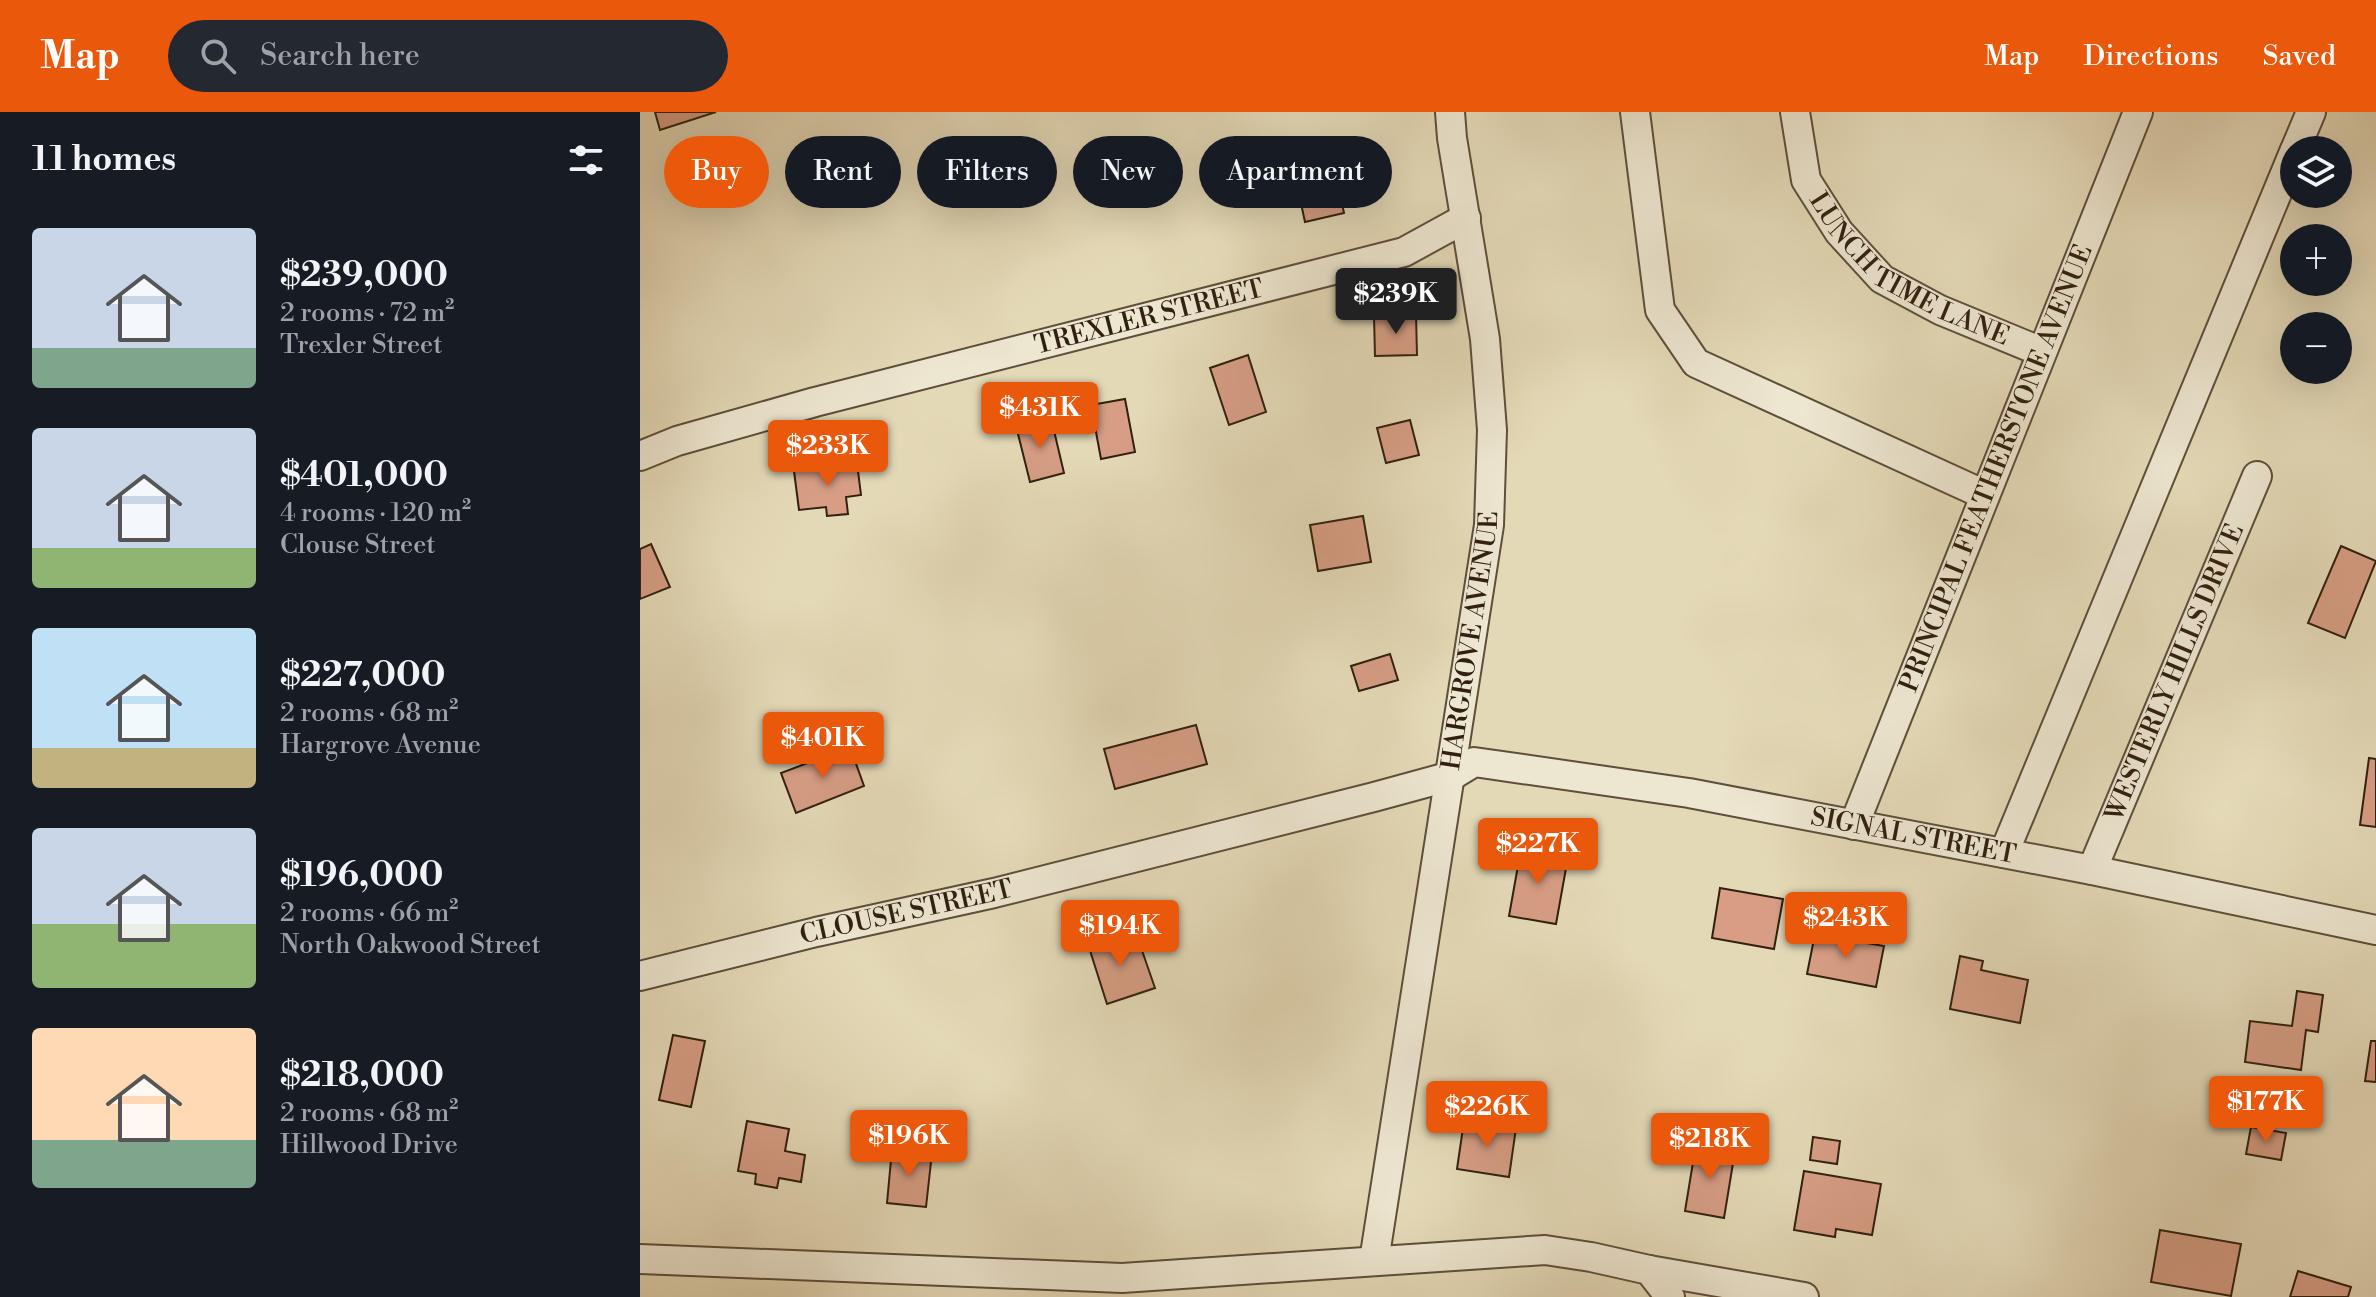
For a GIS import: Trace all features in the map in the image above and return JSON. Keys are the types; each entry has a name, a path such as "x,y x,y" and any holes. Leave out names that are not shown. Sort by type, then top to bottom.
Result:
{"street":[{"name":"HARGROVE AVENUE","path":"1374,1261 1489,525 1492,430 1485,339 1450,112"},
{"path":"1635,112 1660,310 1696,363 1985,495"},
{"name":"LUNCH TIME LANE","path":"1795,112 1806,180 1839,232 1882,279 1940,310 2042,352"},
{"name":"PRINCIPAL FEATHERSTONE AVENUE","path":"1854,825 2138,112"},
{"path":"2301,136 2311,112"},
{"path":"2004,853 2280,185"},
{"name":"TREXLER STREET","path":"640,456 677,441 815,402 1404,252 1466,218"},
{"name":"WESTERLY HILLS DRIVE","path":"2092,870 2257,476"},
{"name":"SIGNAL STREET","path":"1451,776 1474,762 1689,793 2092,870 2376,930"},
{"name":"CLOUSE STREET","path":"640,976 816,932 994,893 1451,776"},
{"path":"640,1259 1122,1278 1545,1250 1804,1297"},
{"path":"1649,1270 1670,1297"}],"building":[{"path":"655,112 716,112 660,130"},
{"path":"1302,208 1343,208 1344,213 1305,222"},
{"path":"1416,315 1417,355 1375,356 1374,316"},
{"path":"1248,355 1266,412 1229,425 1210,368"},
{"path":"1125,399 1135,452 1101,459 1091,405"},
{"path":"1051,418 1064,473 1030,482 1016,426"},
{"path":"1410,420 1419,455 1386,463 1377,428"},
{"path":"857,463 861,495 846,497 848,514 827,516 826,507 799,510 794,471"},
{"path":"1363,516 1371,562 1318,571 1310,525"},
{"path":"651,544 670,587 640,599 640,549"},
{"path":"2341,546 2376,561 2345,638 2308,623"},
{"path":"1390,654 1398,680 1359,691 1351,666"},
{"path":"1196,725 1207,764 1115,789 1104,749"},
{"path":"850,747 864,786 796,813 781,773"},
{"path":"2369,758 2376,759 2376,827 2360,825"},
{"path":"1521,849 1568,857 1556,924 1509,916"},
{"path":"1720,888 1783,899 1774,949 1712,938"},
{"path":"1110,933 1115,947 1138,939 1155,988 1107,1004 1087,941"},
{"path":"1815,934 1884,946 1876,987 1807,974"},
{"path":"1960,956 1983,961 1981,970 2028,980 2020,1023 1950,1009"},
{"path":"2297,991 2323,995 2318,1032 2306,1030 2301,1070 2245,1062 2250,1021 2292,1026"},
{"path":"673,1035 705,1041 691,1107 659,1100"},
{"path":"2371,1041 2376,1041 2376,1082 2365,1081"},
{"path":"747,1121 789,1129 785,1151 805,1155 801,1182 779,1178 777,1188 755,1184 756,1174 738,1171"},
{"path":"1464,1121 1516,1128 1509,1177 1457,1169"},
{"path":"2251,1127 2286,1133 2281,1160 2246,1154"},
{"path":"1813,1137 1840,1141 1837,1164 1810,1160"},
{"path":"1696,1144 1735,1151 1724,1218 1685,1211"},
{"path":"892,1149 932,1153 926,1207 887,1203"},
{"path":"1804,1171 1881,1184 1872,1235 1836,1229 1835,1237 1794,1230"},
{"path":"2160,1230 2241,1244 2231,1296 2151,1282"},
{"path":"2298,1271 2351,1287 2348,1297 2290,1297"}]}
